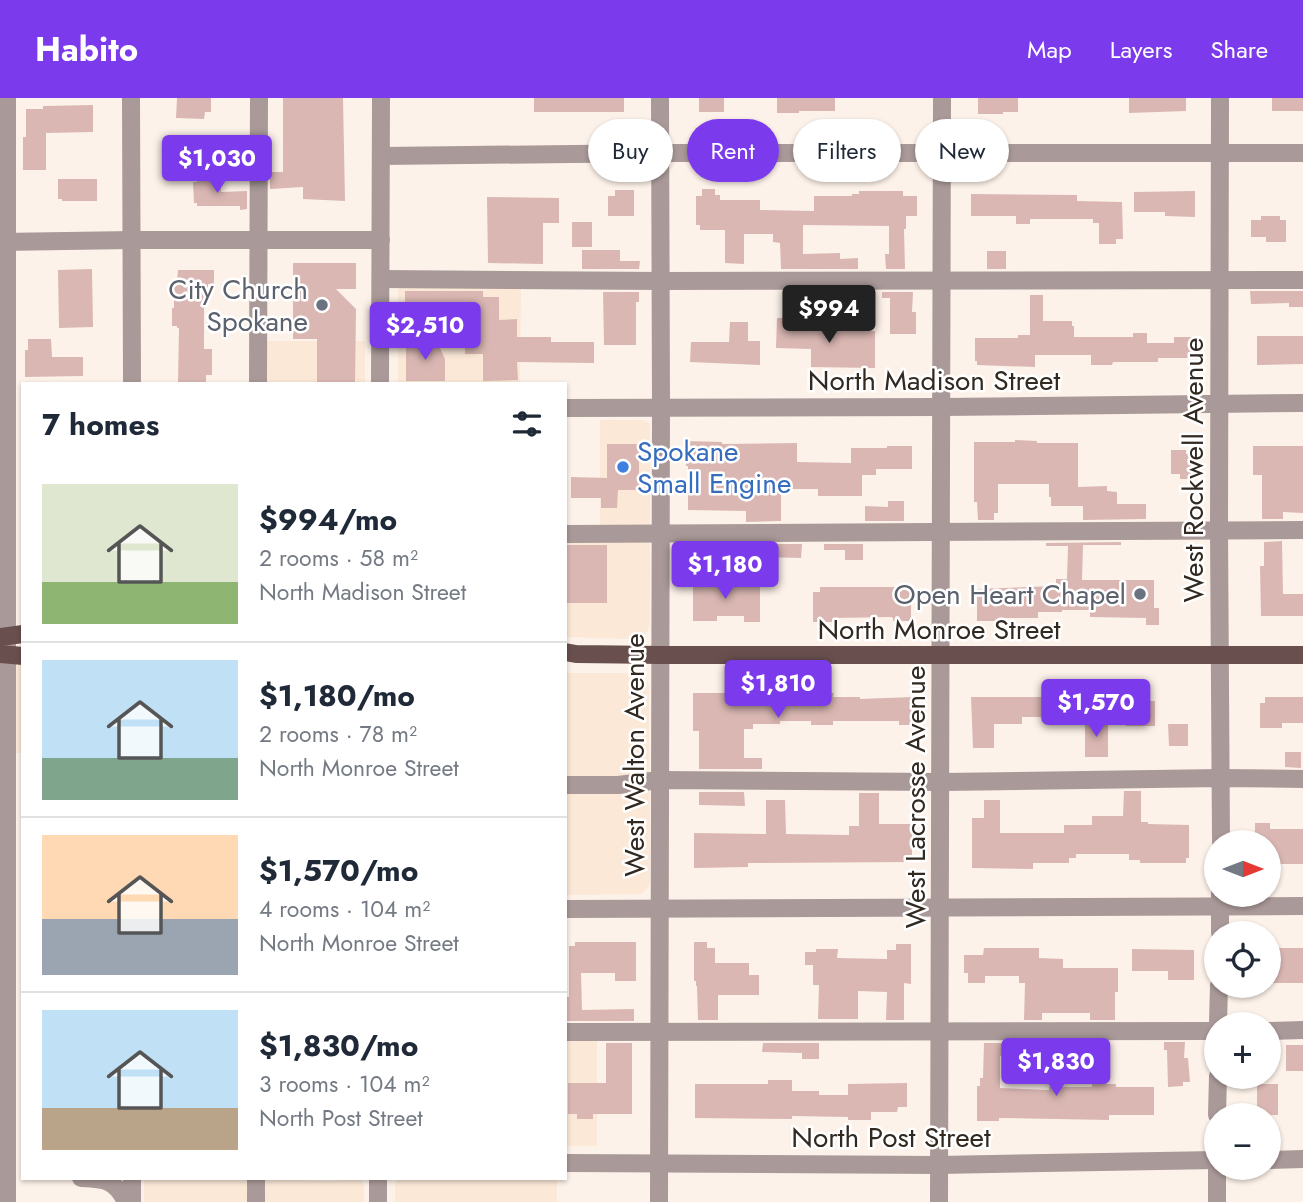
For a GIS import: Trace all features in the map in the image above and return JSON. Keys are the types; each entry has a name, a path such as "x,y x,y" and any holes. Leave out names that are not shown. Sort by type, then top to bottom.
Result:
{"main road":[{"name":"North Monroe Street","path":"569,654 1303,655"}],"street":[{"path":"7,98 3,242 10,635 13,1173 7,1202"},
{"path":"131,98 132,382"},
{"path":"258,382 259,98"},
{"path":"380,382 382,98"},
{"name":"West Walton Avenue","path":"660,98 660,119"},
{"name":"West Lacrosse Avenue","path":"942,98 942,119"},
{"name":"West Rockwell Avenue","path":"1220,98 1220,830"},
{"path":"673,153 915,154"},
{"path":"1009,154 1303,153"},
{"path":"382,156 588,154"},
{"name":"West Walton Avenue","path":"659,1202 661,182"},
{"name":"West Lacrosse Avenue","path":"939,1202 942,182"},
{"path":"3,242 381,240"},
{"path":"381,279 1303,280"},
{"name":"North Madison Street","path":"567,408 1303,403"},
{"path":"567,534 1303,530"},
{"path":"567,785 618,785 660,780 941,782 1303,779"},
{"path":"567,909 941,907 1204,900"},
{"path":"1281,904 1303,906"},
{"path":"1281,1031 1303,1030"},
{"path":"567,1032 1204,1031"},
{"path":"1281,1160 1303,1159"},
{"name":"North Post Street","path":"567,1163 939,1165 1204,1160"},
{"path":"103,1180 112,1183 121,1191 126,1202"},
{"path":"132,1180 132,1202"},
{"path":"256,1180 256,1202"},
{"path":"378,1180 378,1202"},
{"path":"1217,1180 1217,1202"}],"shaded area":[{"path":"398,274 521,274 520,382 398,382"},
{"path":"255,341 365,341 365,382 254,382"},
{"path":"600,420 643,420 649,423 650,428 650,622 644,635 634,639 567,637 567,525 600,525"},
{"path":"0,664 21,664 21,753 0,753"},
{"path":"567,673 636,673 648,682 650,882 641,894 567,895"},
{"path":"567,1036 597,1036 597,1146 567,1146"},
{"path":"144,1180 362,1180 364,1185 364,1202 144,1202"},
{"path":"397,1180 557,1180 557,1202 395,1202"}],"building":[{"path":"177,98 211,98 211,112 205,112 204,119 176,118"},
{"path":"283,98 343,98 345,201 303,199 303,187 270,189 270,172 283,172"},
{"path":"534,98 624,98 624,112 534,112"},
{"path":"699,98 724,98 724,112 699,112"},
{"path":"777,98 835,98 835,111 777,113"},
{"path":"978,98 1018,98 1018,112 978,114"},
{"path":"1129,98 1186,98 1186,111 1129,113"},
{"path":"1272,98 1303,98 1303,111 1272,111"},
{"path":"93,105 93,132 46,133 46,170 23,170 26,109"},
{"path":"247,142 247,164 215,165 214,143"},
{"path":"197,178 221,178 221,192 247,191 247,209 240,210 240,206 197,206 197,203 194,203 193,182 197,182"},
{"path":"58,179 97,179 97,201 58,199"},
{"path":"702,189 715,189 715,195 720,195 720,200 760,200 760,210 814,211 814,196 852,196 859,194 859,191 903,191 903,196 917,196 917,216 906,216 905,269 886,269 889,226 803,225 803,254 840,253 840,259 858,258 858,269 781,269 780,243 773,242 773,234 744,234 744,264 725,263 725,230 700,230 700,225 696,225 696,196 702,196"},
{"path":"615,190 634,190 634,216 608,216 608,196 615,196"},
{"path":"1195,191 1195,217 1165,216 1165,212 1134,212 1134,192"},
{"path":"971,194 1077,195 1077,201 1122,202 1123,239 1116,239 1116,244 1099,244 1099,223 1093,223 1093,219 1030,219 1030,224 1016,224 1016,216 971,216"},
{"path":"487,197 559,198 559,223 543,223 543,264 488,263"},
{"path":"1261,216 1280,216 1280,220 1286,220 1286,242 1266,242 1266,237 1251,237 1251,220 1261,220"},
{"path":"572,222 592,222 592,247 572,247"},
{"path":"582,250 620,250 620,261 640,261 639,269 582,269"},
{"path":"987,251 1006,251 1006,269 987,269"},
{"name":"City Church Spokane","path":"293,263 356,263 356,289 336,289 356,309 355,382 317,382 317,339 293,339"},
{"path":"92,269 93,327 59,328 58,270"},
{"path":"178,270 214,270 214,284 208,284 208,295 204,295 204,349 212,349 212,375 206,375 206,382 178,382 179,328 172,326 174,281 177,281"},
{"path":"405,291 483,291 483,297 499,297 499,320 517,319 517,337 551,337 551,342 594,342 594,363 517,362 518,380 483,381 483,354 465,354 464,306 405,307"},
{"path":"1250,291 1303,291 1303,307 1289,307 1289,303 1251,304"},
{"path":"603,292 639,292 639,302 636,302 636,345 604,345"},
{"path":"882,292 913,292 912,312 916,312 916,334 890,334 890,298 882,298"},
{"path":"1030,295 1043,295 1043,321 1072,321 1074,337 1133,337 1133,333 1147,333 1147,343 1174,343 1174,337 1194,337 1194,356 1158,358 1158,362 1091,365 1091,355 1035,355 1035,367 977,365 975,338 1018,338 1018,335 1030,335"},
{"path":"777,318 795,318 795,330 875,331 875,368 811,367 811,349 776,348"},
{"path":"730,322 748,322 748,341 760,341 760,365 690,362 691,342 729,342"},
{"path":"1257,336 1303,336 1303,364 1257,365"},
{"path":"28,339 51,339 52,357 83,357 83,376 25,377 25,350 28,350"},
{"path":"406,342 437,342 445,359 445,381 406,381"},
{"path":"1015,440 1078,443 1078,487 1107,486 1107,491 1117,492 1117,504 1146,504 1146,519 1083,520 1083,506 1051,506 1049,484 998,484 998,513 994,513 994,520 978,520 977,502 974,502 974,442"},
{"path":"686,441 722,444 797,443 797,462 851,463 851,448 912,446 912,469 876,469 876,475 862,475 862,496 818,496 818,489 781,489 781,521 746,522 746,511 688,510"},
{"path":"607,444 639,444 639,490 618,490 617,508 601,508 601,498 571,498 571,477 607,478"},
{"path":"1253,446 1303,446 1303,513 1283,512 1283,519 1262,519 1262,475 1253,475"},
{"path":"1171,450 1186,450 1186,454 1196,454 1196,479 1180,479 1180,474 1171,474"},
{"path":"888,501 904,501 904,521 865,521 865,506 888,507"},
{"path":"1282,541 1283,594 1303,594 1303,616 1261,616 1260,566 1264,566 1264,542"},
{"path":"1121,542 1121,545 1083,545 1082,580 1154,580 1154,608 1159,608 1159,625 1146,625 1146,618 1090,617 1090,610 1038,612 1038,618 977,621 977,589 1056,586 1056,579 1067,579 1068,546 1046,546 1046,543"},
{"path":"746,544 802,544 801,558 763,557 763,550 746,549"},
{"path":"824,544 863,544 863,560 845,560 845,550 824,550"},
{"path":"567,545 607,545 607,603 567,603"},
{"path":"693,580 752,583 752,587 760,587 760,622 744,622 744,616 717,616 717,621 693,621"},
{"path":"820,587 911,587 911,621 893,621 891,617 834,618 834,622 813,622 813,592 820,592"},
{"path":"744,691 744,698 779,698 779,694 811,692 834,693 833,697 860,699 913,697 913,725 899,725 899,721 833,721 833,725 811,725 811,721 753,724 753,729 744,729 744,758 762,758 762,769 699,769 699,731 693,731 693,693"},
{"path":"971,697 1072,697 1072,723 1058,723 1058,719 1052,717 1022,717 1022,724 994,724 994,748 973,748"},
{"path":"1265,697 1303,697 1303,723 1282,723 1282,728 1260,728 1260,703 1265,703"},
{"path":"1138,701 1155,701 1155,726 1126,726 1126,704 1138,704"},
{"path":"1085,721 1108,721 1108,757 1085,757"},
{"path":"1168,724 1188,724 1188,746 1169,746"},
{"path":"1285,752 1301,752 1301,768 1285,767"},
{"path":"1124,791 1141,791 1141,822 1189,825 1189,858 1186,858 1186,863 1140,863 1140,860 1129,860 1129,854 1076,854 1076,858 1069,858 1069,863 1033,863 1033,869 972,868 972,818 984,818 984,800 1000,800 1000,833 1064,833 1064,825 1092,825 1092,816 1123,816"},
{"path":"699,792 744,792 745,806 699,805"},
{"path":"859,793 879,793 879,824 912,824 912,862 748,863 748,867 694,868 694,833 766,834 766,800 785,800 786,834 849,835 849,826 859,826"},
{"path":"1255,823 1270,823 1270,829 1303,829 1303,864 1281,864 1281,830 1255,830"},
{"path":"575,942 636,942 636,981 615,981 615,973 581,973 582,1010 634,1009 634,1021 567,1021 569,946 575,946"},
{"path":"694,942 707,942 707,948 715,948 715,963 749,963 749,975 759,975 759,995 718,995 718,1020 698,1020"},
{"path":"896,944 911,944 911,984 904,983 904,1020 886,1020 887,992 858,991 858,1019 818,1019 819,985 813,985 813,965 805,965 805,952 838,949 837,958 887,959 887,950 896,950"},
{"path":"984,948 1039,948 1039,958 1063,959 1063,968 1118,968 1115,1020 1090,1020 1090,1013 1042,1013 1042,1020 1024,1020 1025,983 1019,983 1019,976 985,976 985,983 968,983 968,973 964,973 964,955 983,955"},
{"path":"1281,948 1303,948 1303,983 1281,983"},
{"path":"1132,949 1194,950 1194,980 1168,980 1168,971 1132,971"},
{"path":"1164,1042 1185,1042 1184,1058 1188,1058 1190,1082 1183,1082 1183,1086 1168,1087 1167,1050 1164,1050"},
{"path":"606,1043 632,1043 632,1114 593,1114 593,1119 577,1119 577,1114 568,1114 568,1083 606,1083"},
{"path":"763,1043 819,1043 819,1059 802,1059 802,1053 762,1052"},
{"path":"984,1043 1003,1043 1003,1056 1000,1056 1000,1088 1049,1090 1049,1087 1092,1087 1092,1079 1106,1079 1106,1084 1116,1084 1116,1087 1154,1087 1154,1115 1109,1115 1109,1120 999,1118 999,1121 977,1121 977,1086 980,1086 980,1078 983,1078"},
{"path":"1286,1045 1303,1045 1303,1071 1286,1071"},
{"path":"768,1080 792,1080 792,1091 819,1091 819,1095 848,1095 848,1084 907,1083 907,1107 898,1107 897,1112 871,1112 871,1120 792,1116 792,1119 695,1118 695,1084 768,1084"},
{"path":"1257,1089 1278,1089 1278,1103 1257,1103"}],"place":[{"name":"City Church Spokane","path":"322,305"},
{"name":"Spokane Small Engine","path":"623,467"},
{"name":"Open Heart Chapel","path":"1140,594"}]}
